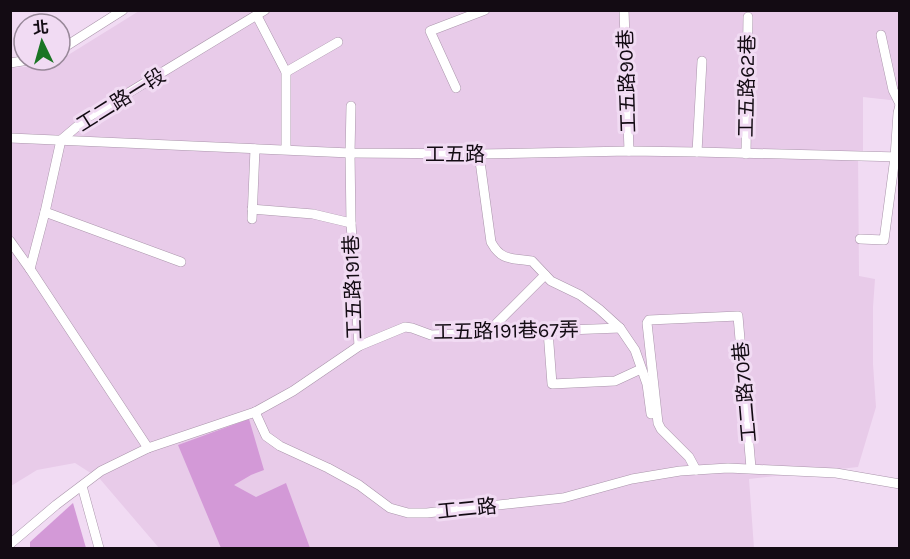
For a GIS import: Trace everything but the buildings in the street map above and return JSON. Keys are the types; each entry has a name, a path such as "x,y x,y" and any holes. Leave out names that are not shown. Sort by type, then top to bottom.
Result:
{"street":[{"path":"72,42 123,10"},
{"path":"456,88 430,31 485,10"},
{"name":"工五路90巷","path":"624,10 630,151"},
{"path":"261,14 286,72 286,149"},
{"name":"工二路一段","path":"30,269 61,140 87,118 261,14"},
{"name":"工五路62巷","path":"746,154 748,17"},
{"path":"860,239 884,240 897,157 900,105 893,90 881,35"},
{"path":"286,72 338,42"},
{"path":"697,152 702,61"},
{"name":"工五路191巷","path":"255,412 292,392 360,346 351,223 351,106"},
{"name":"工五路","path":"10,138 350,153 478,154 630,151 897,157"},
{"path":"255,149 252,214 313,214 351,223"},
{"path":"478,154 491,242 496,251 503,257 532,261 550,281 580,295 620,328 635,350 647,384 651,414 661,429 689,457 696,470"},
{"path":"45,212 181,262"},
{"path":"10,241 148,448"},
{"path":"495,325 545,275"},
{"name":"工二路70巷","path":"661,429 658,423 647,323 649,320 738,316 751,468"},
{"name":"工五路191巷67弄","path":"360,346 405,327 431,334 620,328"},
{"path":"548,331 552,384 615,381 641,369"},
{"path":"10,544 101,471 148,448 255,412"},
{"name":"工二路","path":"255,412 266,436 280,446 359,485 390,508 408,513 427,513 563,498 632,479 680,471 728,468 836,473 900,484"},
{"path":"82,486 99,549"}],"shaded area":[{"path":"139,11 899,11 899,101 863,97 863,152 858,152 859,276 875,279 873,364 876,407 858,467 749,479 754,548 159,548 100,479 75,463 37,470 11,486 11,68 12,72 72,72 72,53"},
{"path":"249,419 264,470 234,485 256,497 286,483 310,548 221,548 178,445"},
{"path":"73,503 86,548 30,548 30,542"}]}
